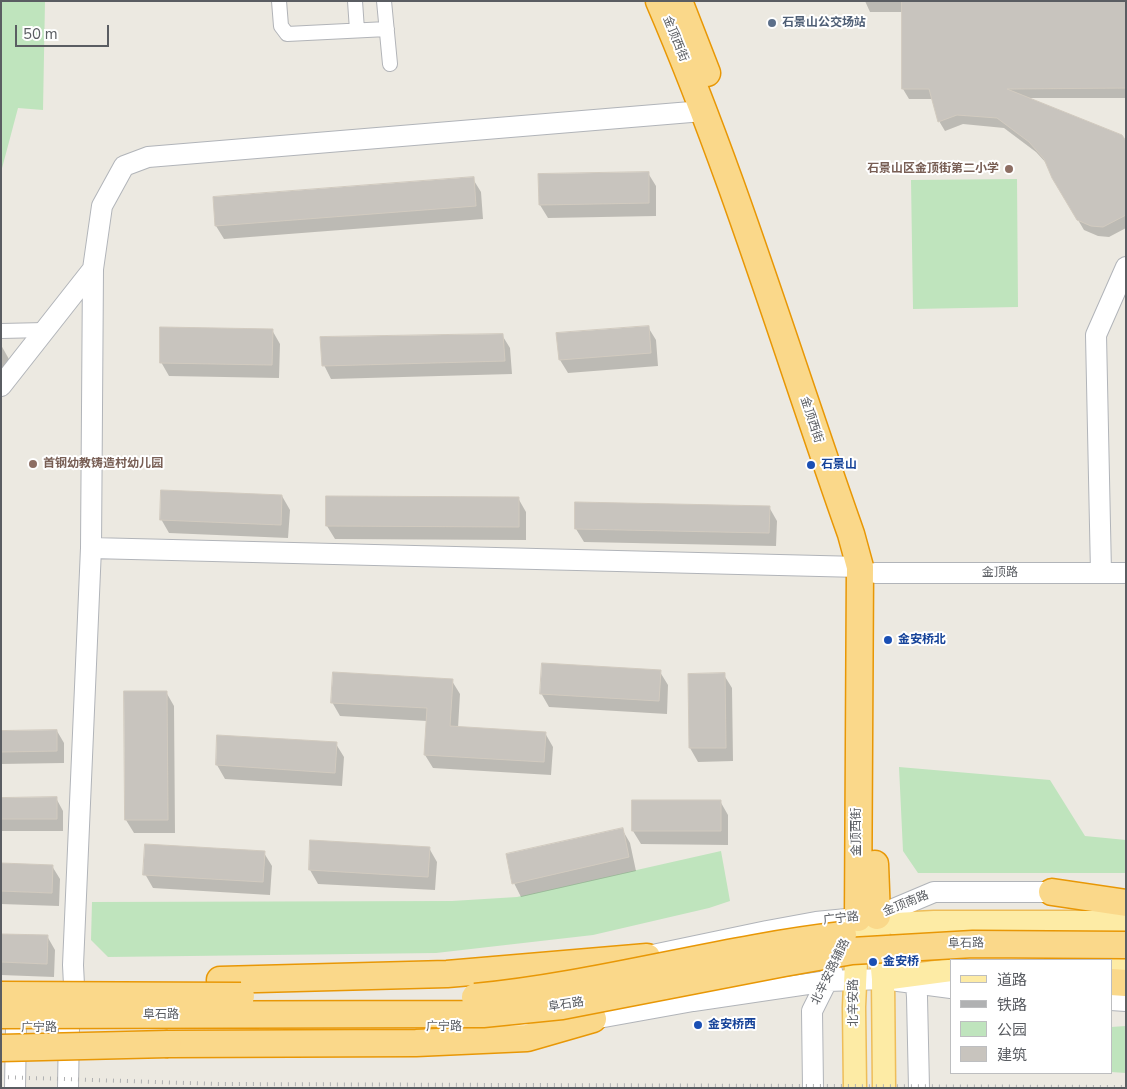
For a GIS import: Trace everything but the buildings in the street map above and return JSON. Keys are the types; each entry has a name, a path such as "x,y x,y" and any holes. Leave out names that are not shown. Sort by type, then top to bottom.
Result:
{"highway":[{"name":"金顶西街","path":"659,1 738,207 851,534 867,570"},
{"name":"金顶西街","path":"679,1 720,108 826,410 870,545 867,570 874,838 867,917"},
{"path":"1056,900 1126,904"},
{"name":"阜石路","path":"1,995 470,998 520,993 782,944 863,933 974,927 1126,927"},
{"name":"阜石路","path":"5,1029 482,1014 562,1006 784,962 852,951 973,944 1126,945"},
{"path":"1,977 220,980 447,974 647,957"},
{"path":"1112,982 1126,983"},
{"path":"5,1029 168,1044 416,1043 527,1038 593,1019"}],"main road":[{"path":"884,1088 882,979 867,917 1056,900 1126,917"},
{"name":"金顶南路","path":"867,917 896,924 934,922 1126,922"},
{"name":"北辛安路","path":"855,1088 854,980 867,917"},
{"path":"1112,960 1126,960"},
{"path":"882,979 914,980 950,970"}],"street":[{"path":"280,1 281,26 287,34 387,29"},
{"path":"355,1 357,30"},
{"path":"384,1 390,64"},
{"path":"74,985 73,956 91,548 94,269 102,206 124,166 148,157 703,112"},
{"path":"1101,573 1096,335 1126,267"},
{"path":"1,386 94,269"},
{"path":"1,330 45,330"},
{"name":"金顶路","path":"91,548 867,570 1126,573"},
{"path":"1056,900 1126,892"},
{"name":"广宁路","path":"1,984 233,987 458,986 590,970 766,931 816,922 867,917"},
{"name":"北辛安路辅路","path":"813,1088 812,1010 867,917"},
{"name":"广宁路","path":"5,1029 484,1027 593,1019 693,1000 828,981 882,979"},
{"path":"918,1088 914,980 950,988"},
{"path":"1112,1000 1126,1001"},
{"path":"68,1088 69,1028"},
{"path":"5,1029 15,1088"}],"green space":[{"path":"1,1 45,1 43,110 18,108 1,172"},
{"path":"1017,179 1018,307 913,309 911,180"},
{"path":"899,767 1050,780 1085,836 1126,840 1126,873 918,873 903,851"},
{"path":"721,851 730,901 709,908 593,935 436,953 108,957 91,940 92,902 452,901 517,897"},
{"path":"1126,1026 1126,1073 1112,1072 1112,1027"}],"railway":[{"path":"1,1077 218,1084 1126,1087"}],"place":[{"name":"石景山公交场站","path":"772,23"},
{"name":"石景山区金顶街第二小学","path":"1009,169"},
{"name":"首钢幼教铸造村幼儿园","path":"33,464"},
{"name":"石景山","path":"811,465"},
{"name":"金安桥北","path":"888,640"},
{"name":"金安桥","path":"873,962"},
{"name":"金安桥西","path":"698,1025"}]}
